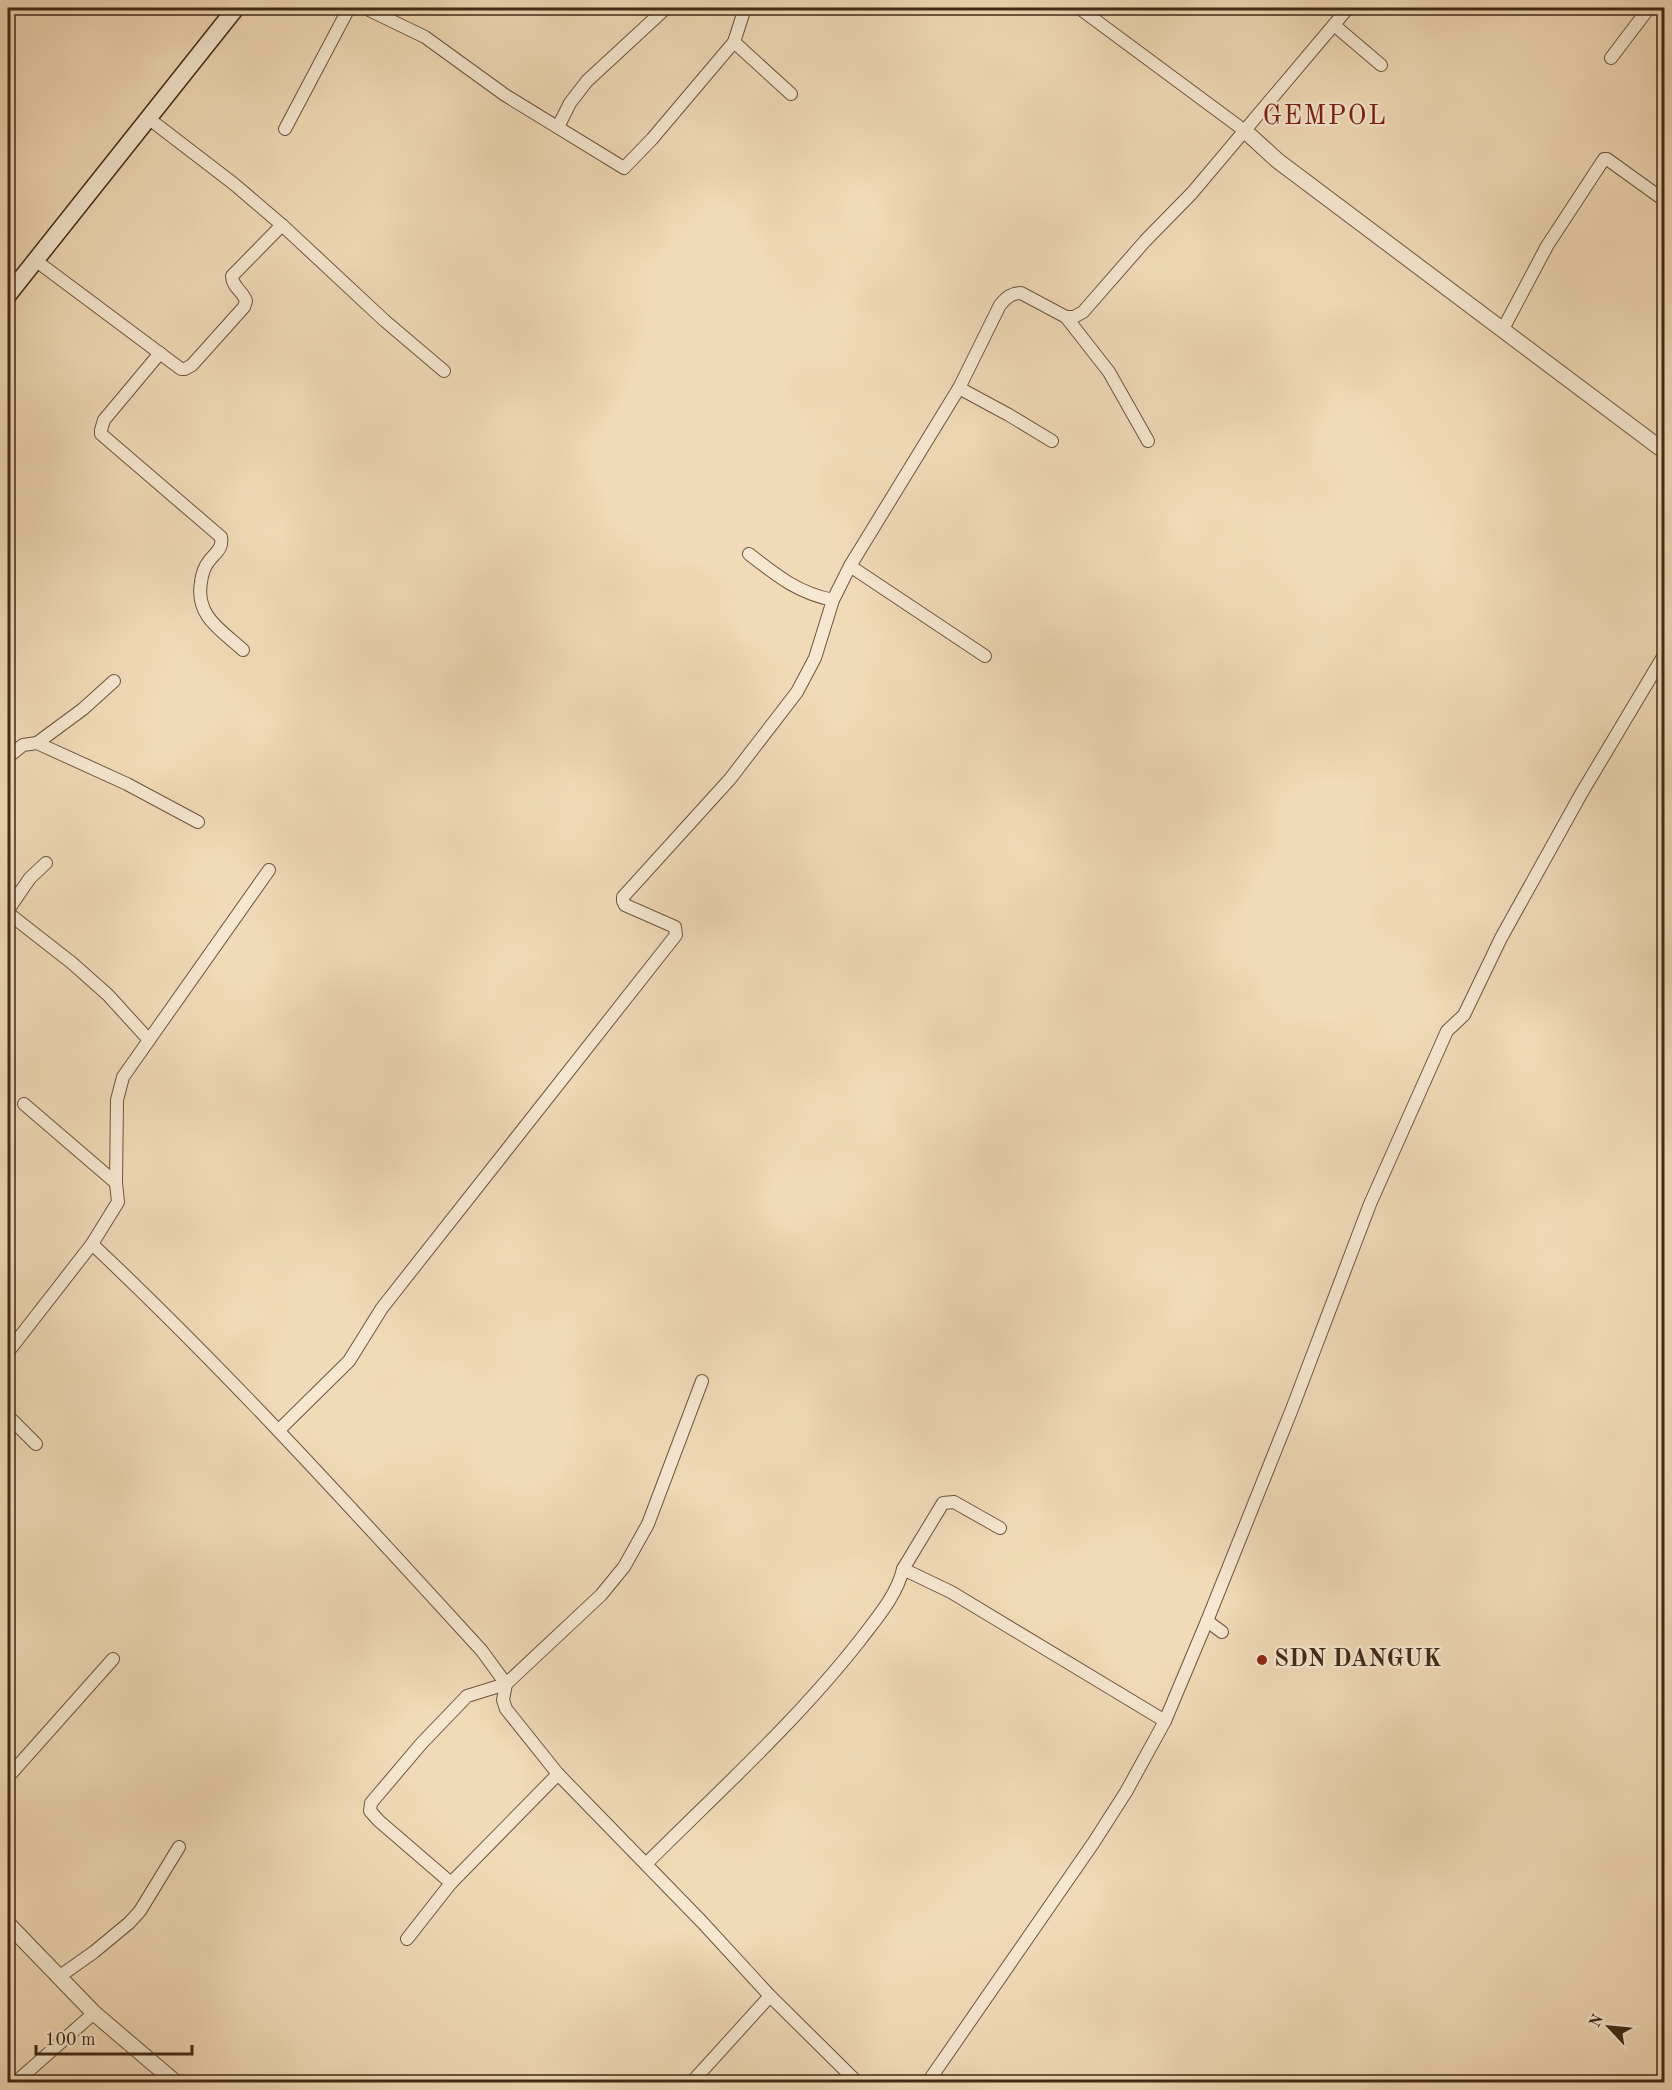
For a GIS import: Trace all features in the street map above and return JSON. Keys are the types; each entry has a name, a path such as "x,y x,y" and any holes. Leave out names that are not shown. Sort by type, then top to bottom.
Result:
{"main road":[{"path":"8,295 236,8"}],"street":[{"path":"285,129 349,8"},
{"path":"365,8 425,37 505,95 624,168 652,139 734,42 745,8"},
{"path":"558,127 570,103 587,81 666,8"},
{"path":"1066,317 1074,317 1083,312 1145,241 1192,193 1348,8"},
{"path":"1611,58 1649,8"},
{"path":"1086,9 1245,131 1278,160 1665,451"},
{"path":"1334,25 1382,65"},
{"path":"734,42 791,94"},
{"path":"148,118 234,184 282,225 385,321 444,371"},
{"path":"1503,329 1547,246 1604,159 1665,200"},
{"path":"35,260 181,369 185,369 192,365 244,307 245,297 234,286 231,276 282,225"},
{"path":"279,1430 349,1361 382,1308 676,935 675,927 625,905 623,897 730,779 797,692 815,658 833,600 850,566 959,388 1000,305 1006,298 1014,293 1021,293 1066,317 1109,372 1148,441"},
{"path":"160,353 104,420 100,430 221,537 220,549 203,571 200,603 202,610 210,620 243,650"},
{"path":"959,388 1052,441"},
{"path":"749,554 787,583 812,596 833,600"},
{"path":"850,566 985,656"},
{"path":"928,2082 1094,1842 1126,1792 1165,1721 1207,1621 1370,1204 1447,1031 1464,1015 1501,938 1581,794 1665,655"},
{"path":"8,757 23,745 37,743 83,709 114,681"},
{"path":"37,743 127,784 198,822"},
{"path":"46,863 30,879 8,911 101,988 149,1040"},
{"path":"8,1352 92,1244 118,1202 116,1184 117,1100 123,1077 269,870"},
{"path":"24,1104 116,1184"},
{"path":"92,1244 168,1316 279,1430 482,1651 506,1684 503,1700 506,1709 558,1774 770,1996 857,2082"},
{"path":"451,1882 379,1821 370,1811 370,1807 392,1777 467,1696 506,1684 601,1595 624,1567 648,1524 702,1381"},
{"path":"8,1416 36,1444"},
{"path":"646,1864 809,1702 880,1613 900,1581 903,1569 943,1503 954,1502 1000,1527"},
{"path":"903,1569 951,1592 1165,1721"},
{"path":"1207,1621 1222,1632"},
{"path":"8,1777 113,1659"},
{"path":"407,1940 451,1882 558,1774"},
{"path":"60,1976 74,1968 129,1923 140,1911 179,1847"},
{"path":"8,1924 94,2013 175,2082"},
{"path":"692,2082 770,1996"},
{"path":"16,2082 94,2013"}],"place":[{"name":"SDN DANGUK","path":"1262,1660"}],"district":[{"name":"GEMPOL","path":"1325,116"}]}
